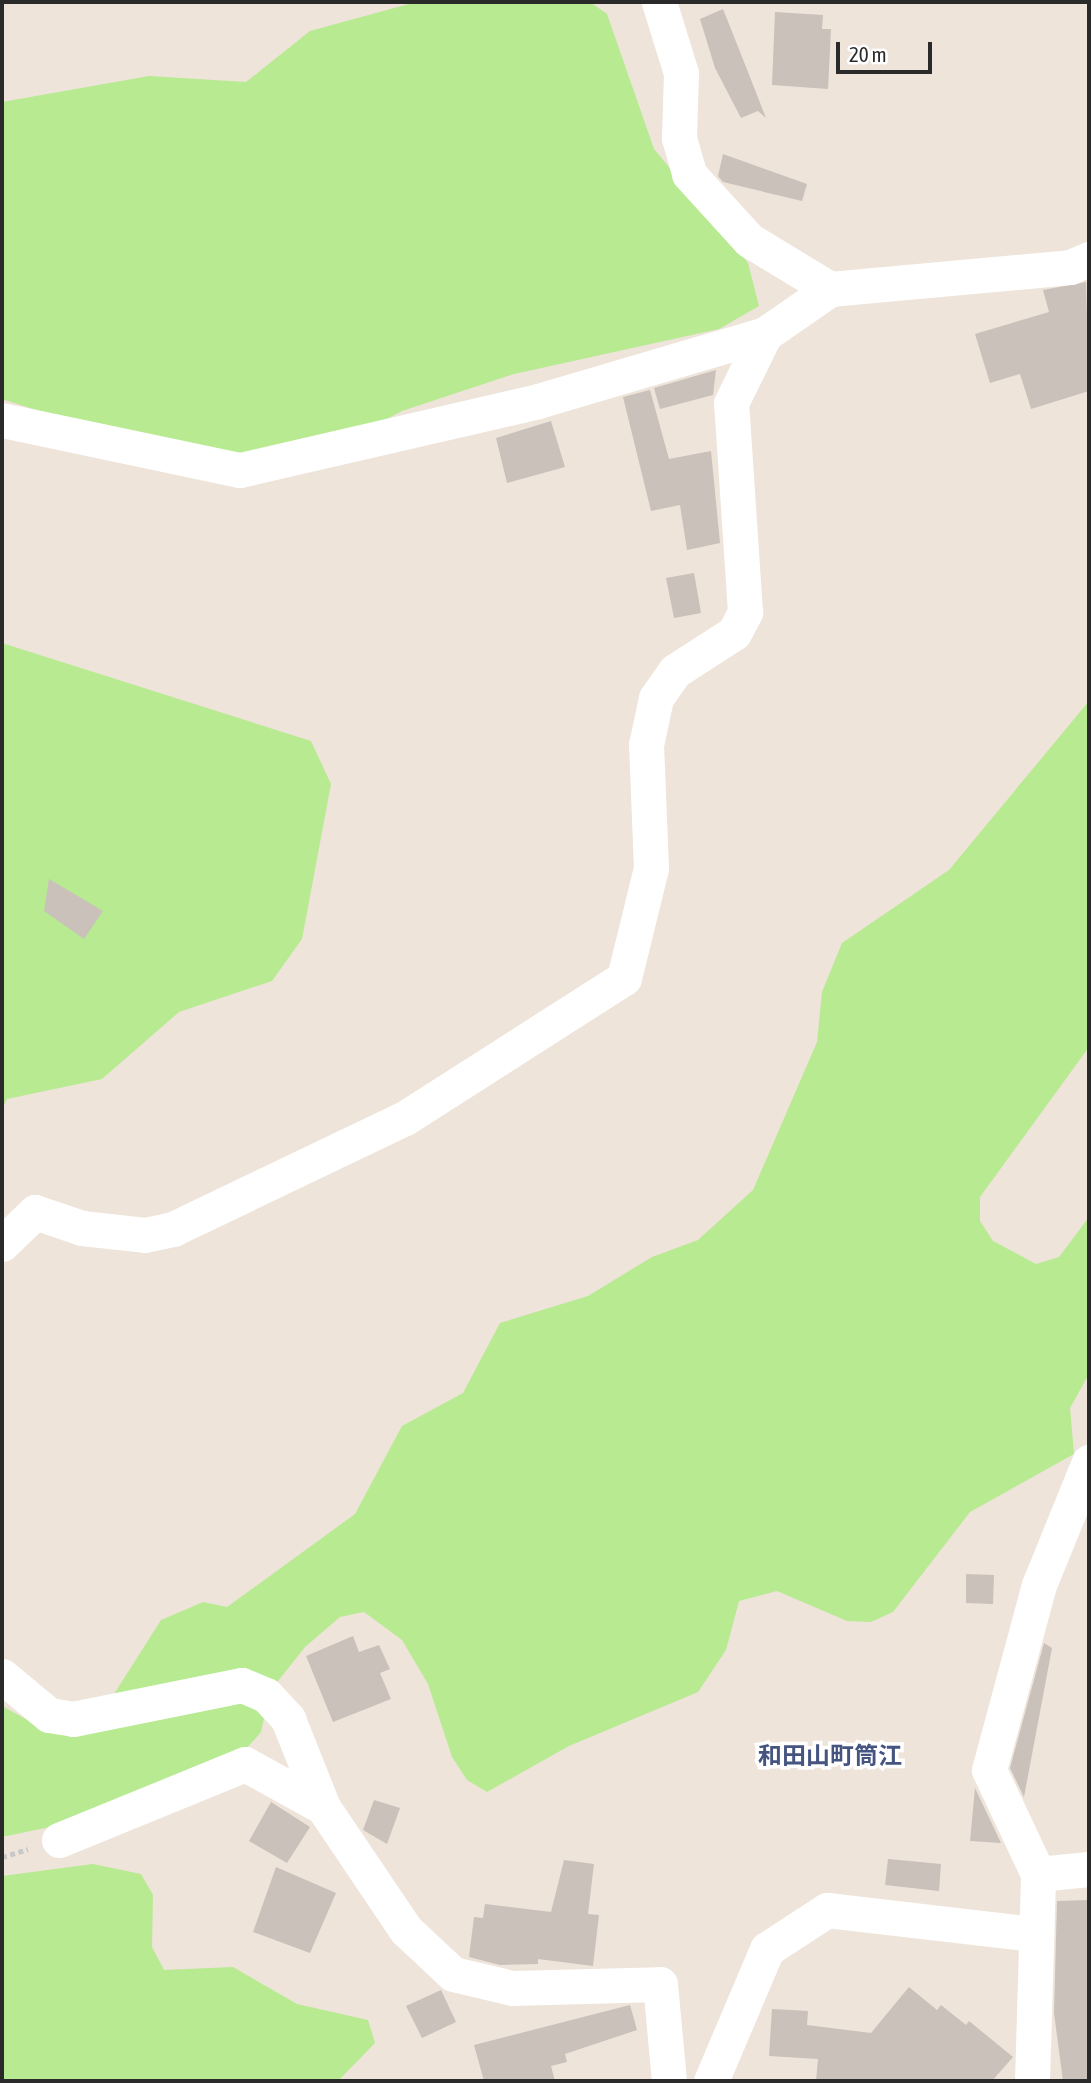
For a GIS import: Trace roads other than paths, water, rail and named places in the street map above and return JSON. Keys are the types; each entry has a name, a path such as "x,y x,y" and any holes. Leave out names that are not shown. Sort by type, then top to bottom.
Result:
{"street":[{"path":"659,2 681,74 679,138 689,174 749,240 830,289"},
{"path":"2,419 240,470 538,401 765,334 830,289 1070,267 1089,259"},
{"path":"2,1244 36,1212 82,1228 145,1236 173,1229 405,1118 624,978 651,868 646,745 656,698 675,671 734,633 744,612 731,403 765,334"},
{"path":"1032,2081 1038,1874 989,1770 1039,1585 1089,1462"},
{"path":"2,1676 49,1716 73,1719 242,1685 254,1690 288,1719 323,1807 406,1930 453,1974 512,1988 660,1984 669,2081"},
{"path":"59,1840 245,1764 323,1807"},
{"path":"1038,1874 1089,1869"},
{"path":"711,2081 767,1950 827,1910 1036,1934"}],"district":[{"name":"和田山町筒江","path":"830,1756"}]}
